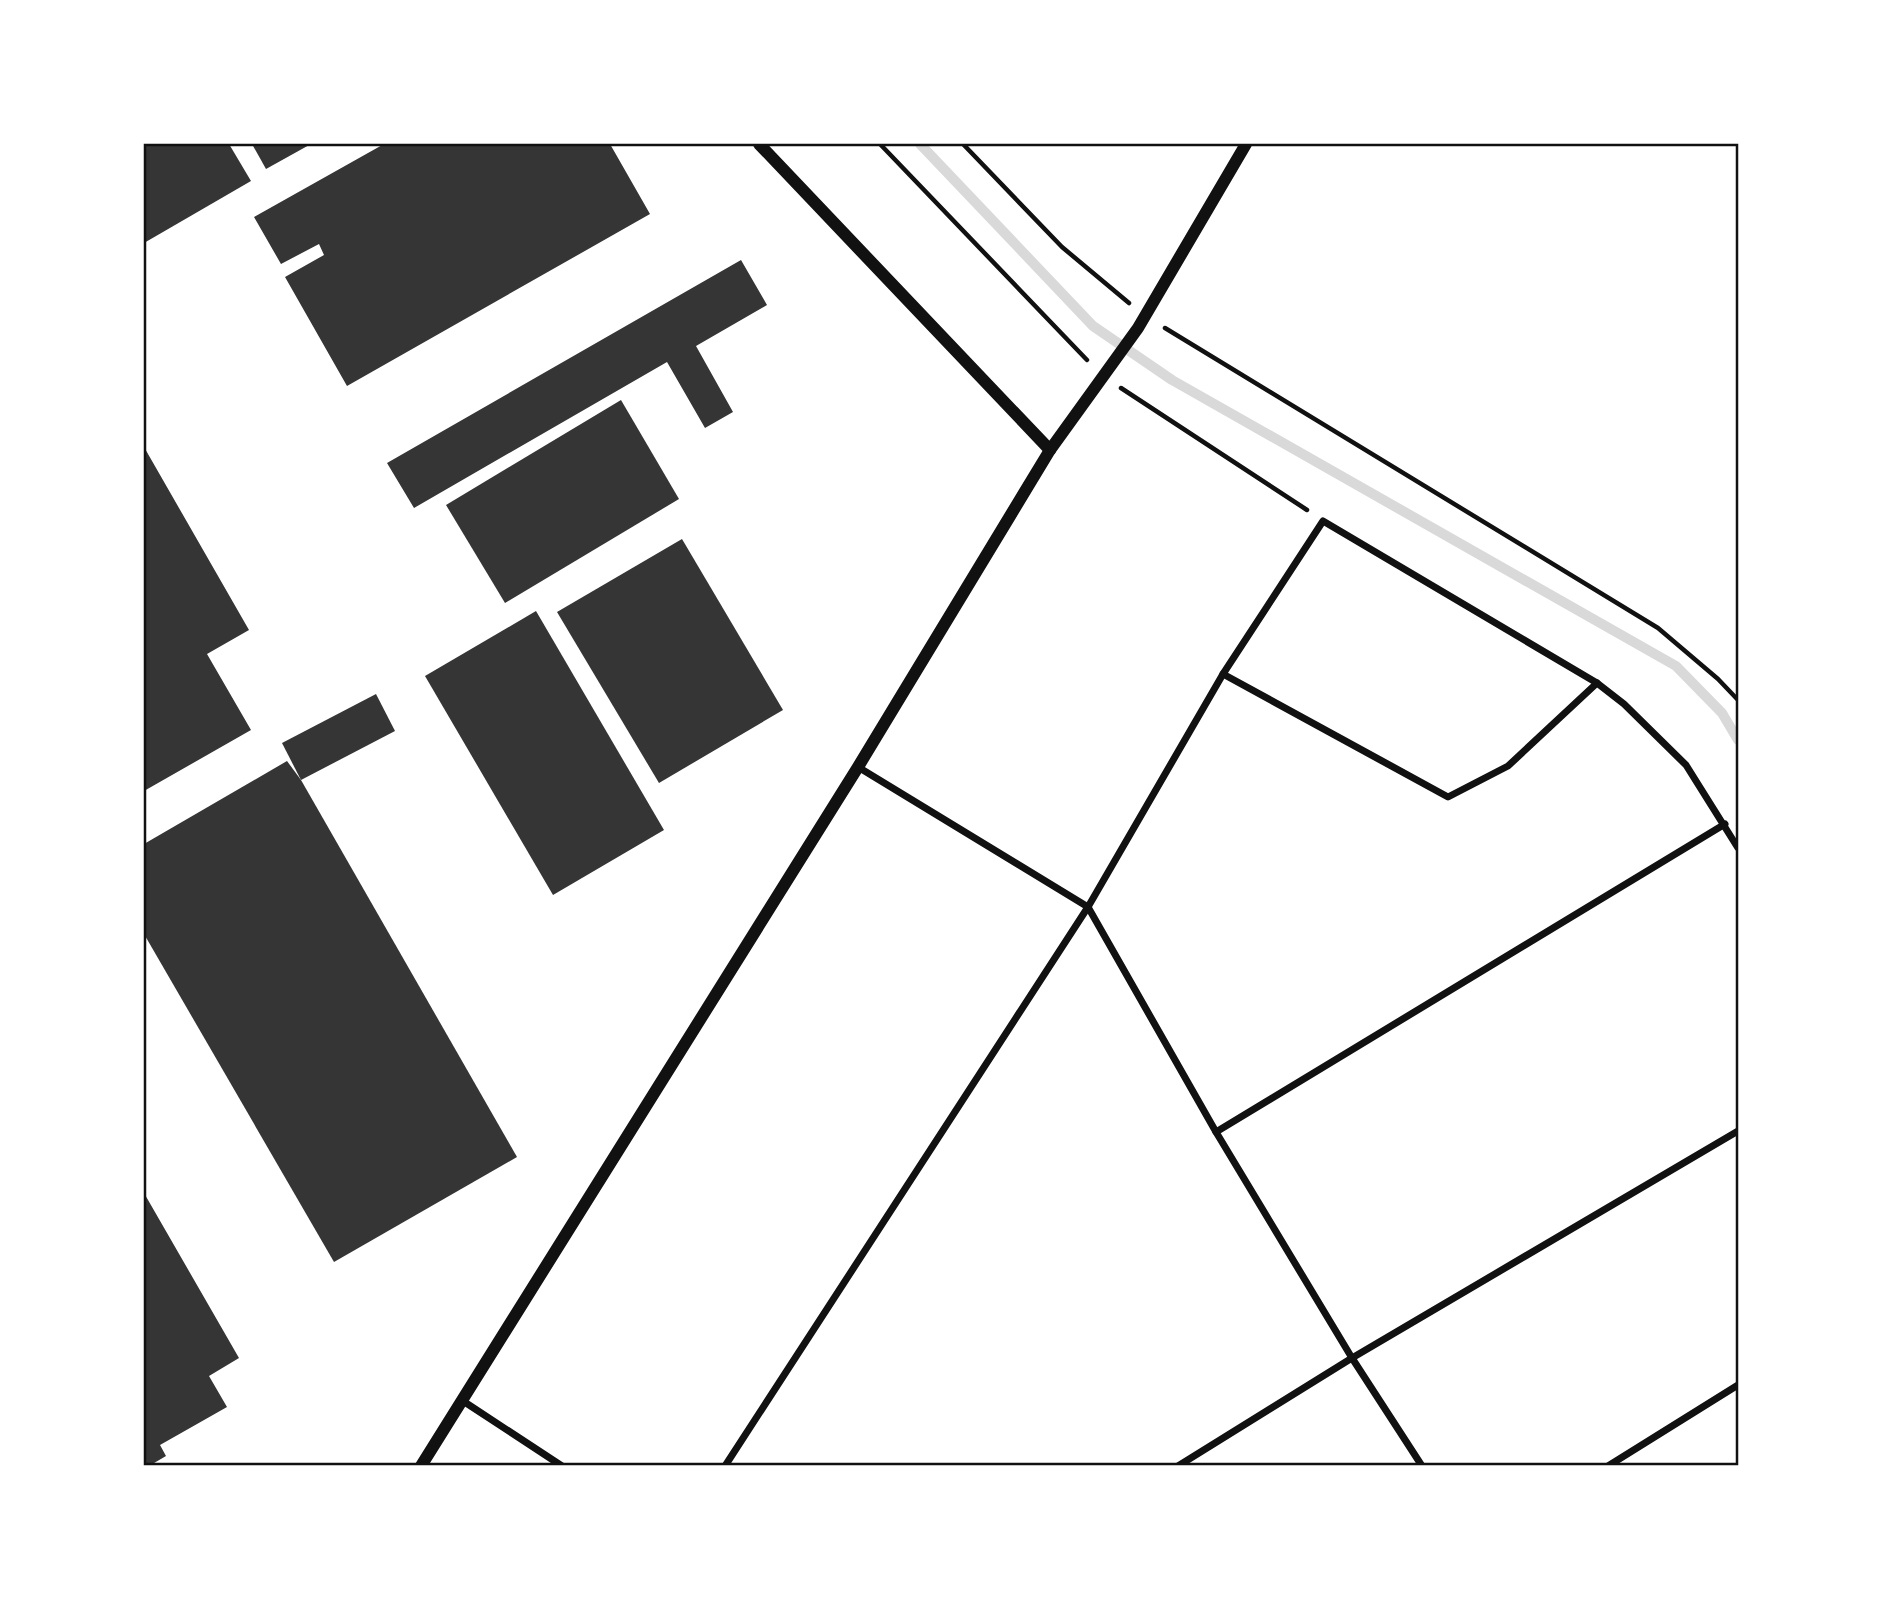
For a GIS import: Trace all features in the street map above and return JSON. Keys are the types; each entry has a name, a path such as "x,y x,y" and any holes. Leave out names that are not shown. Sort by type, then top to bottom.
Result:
{"street":[{"path":"759,144 1050,450"},
{"path":"421,1465 858,767 1050,450 1138,328 1246,144"},
{"path":"725,1465 1088,907 1223,674 1324,521 1597,683 1624,705 1686,765 1738,848"},
{"path":"1223,674 1448,797 1507,766 1597,683"},
{"path":"858,767 1088,907 1216,1132 1352,1358 1422,1465"},
{"path":"1216,1132 1725,824"},
{"path":"1178,1465 1352,1358 1738,1131"},
{"path":"1608,1465 1738,1385"},
{"path":"463,1401 562,1465"}],"path":[{"path":"880,144 1102,376 1324,521"},
{"path":"963,144 1062,247 1145,316 1658,628 1718,679 1738,700"}],"building":[{"path":"144,144 229,144 251,181 144,243"},
{"path":"252,144 311,144 266,169"},
{"path":"384,144 610,144 650,214 347,386 285,277 324,255 319,244 281,264 254,217"},
{"path":"741,260 767,305 696,346 733,412 705,428 667,362 414,508 387,463"},
{"path":"621,400 679,499 505,603 446,505"},
{"path":"144,447 249,630 207,654 251,730 144,791"},
{"path":"682,539 783,710 659,783 557,612"},
{"path":"536,611 664,830 553,895 425,676"},
{"path":"376,694 395,731 301,780 282,743"},
{"path":"287,761 301,780 517,1157 334,1262 144,934 144,844"},
{"path":"144,1193 239,1358 209,1376 227,1407 160,1445 166,1456 149,1466 144,1466"}],"waterway":[{"path":"920,144 1093,326 1172,380 1676,666 1722,713 1738,740"}]}
